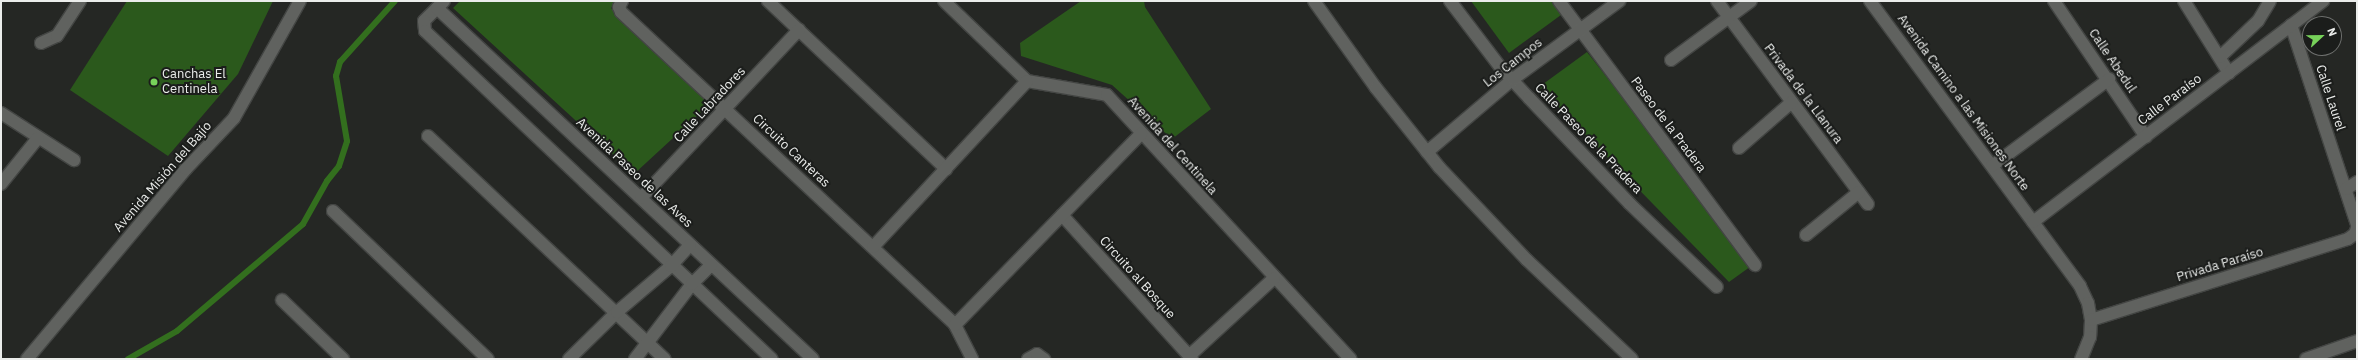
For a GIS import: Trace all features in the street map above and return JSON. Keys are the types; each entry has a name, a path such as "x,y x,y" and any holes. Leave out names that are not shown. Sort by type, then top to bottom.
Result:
{"street":[{"path":"41,43 57,36 80,1"},
{"name":"Avenida Misión del Bajío","path":"27,359 186,168 234,118 300,1"},
{"name":"Circuito Canteras","path":"622,1 618,7 621,12 873,247"},
{"path":"768,1 946,169"},
{"path":"944,1 1027,81 873,247 955,325 972,359"},
{"path":"1314,1 1342,43 1427,152 1527,260 1632,359"},
{"name":"Calle Paseo de la Pradera","path":"1450,1 1501,68 1630,204 1716,287"},
{"name":"Paseo de la Pradera","path":"1559,1 1755,265"},
{"name":"Los Campos","path":"1427,152 1513,79 1619,1"},
{"name":"Privada de la Llanura","path":"1717,1 1868,204"},
{"path":"1671,60 1751,1"},
{"name":"Avenida Camino a las Misiones Norte","path":"1870,1 2080,286 2088,303 2091,320 2090,337 2081,359"},
{"name":"Calle Abedul","path":"2054,1 2109,79 2146,137"},
{"path":"2184,1 2229,73"},
{"path":"2220,57 2258,21 2270,1"},
{"name":"Calle Paraíso","path":"2033,222 2323,1"},
{"path":"440,4 424,21 423,27 671,266 772,359"},
{"name":"Avenida Paseo de las Aves","path":"440,4 711,265 813,359"},
{"name":"Calle Laurel","path":"2292,25 2346,188 2356,229"},
{"name":"Calle Labradores","path":"641,198 799,30"},
{"path":"1992,166 2109,79"},
{"name":"Avenida del Centinela","path":"1027,81 1107,95 1274,278 1351,359"},
{"path":"1739,148 1792,102"},
{"path":"1,113 74,160"},
{"path":"955,325 1141,134"},
{"path":"428,136 617,312 665,359"},
{"path":"1,184 38,138"},
{"path":"2346,188 2357,182"},
{"path":"1806,235 1859,192"},
{"path":"333,211 488,359"},
{"name":"Circuito al Bosque","path":"1062,215 1191,357"},
{"name":"Privada Paraíso","path":"2091,320 2348,239 2356,229"},
{"path":"569,359 617,312 671,266 690,245"},
{"path":"635,359 692,284 711,265"},
{"path":"1191,357 1274,278"},
{"path":"282,300 343,359"},
{"path":"2306,359 2357,341"},
{"path":"1028,359 1037,354 1044,359"}],"green space":[{"name":"Canchas El Centinela","path":"127,1 273,1 238,74 168,156 70,90"},
{"path":"460,1 616,1 611,8 710,104 634,174 453,8"},
{"path":"1081,1 1144,1 1145,7 1211,109 1172,139 1112,85 1021,56 1020,43"},
{"path":"1471,1 1551,1 1561,15 1509,53"},
{"path":"1587,52 1754,264 1729,282 1539,87"}],"waterway":[{"path":"128,359 177,331 303,224 327,181 339,166 347,141 336,76 340,62 395,1"}],"place":[{"name":"Canchas El Centinela","path":"154,82"}]}
